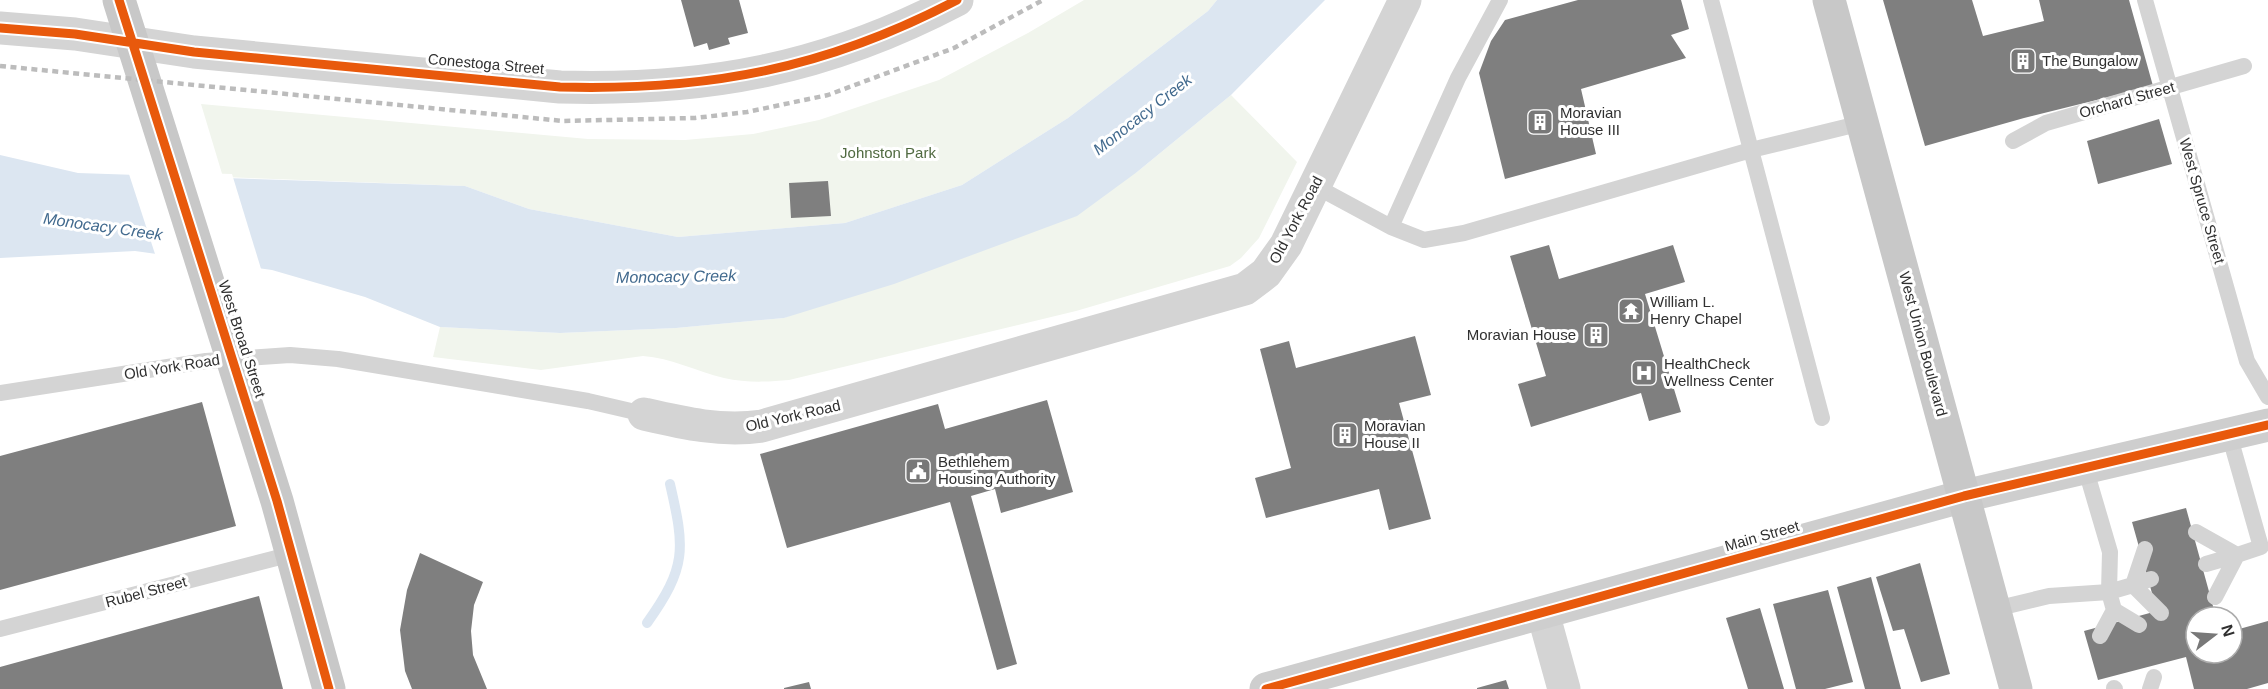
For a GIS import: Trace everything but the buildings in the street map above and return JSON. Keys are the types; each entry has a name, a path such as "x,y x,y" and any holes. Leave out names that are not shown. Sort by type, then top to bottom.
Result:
{"main road":[{"name":"West Broad Street","path":"119,0 277,501 329,689"},
{"name":"West Union Boulevard","path":"1829,0 2016,689"}],"street":[{"name":"Conestoga Street","path":"0,28 75,34 194,52 560,87 621,88 683,85 744,77 803,63 862,44 919,20 957,0"},
{"name":"Old York Road","path":"644,414 708,427 744,429 762,426 1232,295 1256,283 1276,263 1405,0"},
{"name":"Main Street","path":"1266,689 1964,496 2268,425"},
{"path":"1543,613 1564,689"}],"lane":[{"path":"1391,227 1458,78 1500,0"},
{"path":"1711,0 1822,418"},
{"name":"West Spruce Street","path":"2145,0 2247,361 2268,397"},
{"name":"Orchard Street","path":"2013,141 2046,123 2244,66"},
{"path":"1315,186 1391,227 1424,240 1464,233 1751,150 1862,123"},
{"name":"Old York Road","path":"0,393 206,362 290,355 338,359 588,401 644,414"},
{"path":"2206,564 2261,547 2229,434"},
{"path":"2085,468 2110,552 2109,592 2114,610 2139,625"},
{"path":"2196,532 2237,555"},
{"path":"2133,585 2145,549"},
{"name":"Rubel Street","path":"0,629 292,554"},
{"path":"2215,597 2237,555"},
{"path":"1995,609 2049,596 2109,592 2151,579"},
{"path":"2133,585 2162,613"},
{"path":"2100,636 2114,610"}],"green space":[{"name":"Johnston Park","path":"1084,0 1217,0 1208,11 1068,118 962,185 845,223 678,237 529,209 465,186 223,177 201,104 588,139 685,140 753,134 819,120 939,80 1028,33"},
{"path":"1231,95 1297,162 1259,238 1241,258 1230,266 1076,311 789,380 756,382 732,380 664,359 643,356 541,370 433,357 440,327 560,333 676,328 784,318 1137,172"}],"water":[{"name":"Monocacy Creek","path":"1217,0 1325,0 1231,95 1137,172 1077,216 894,284 784,318 676,328 560,333 440,327 365,297 272,270 135,251 0,258 0,155 78,173 465,186 529,209 678,237 845,223 962,185 1068,118 1208,11"}],"pier":[{"path":"128,171 232,174 262,272 156,257"}],"waterway":[{"path":"647,623 670,587 679,557 678,525 670,484"}],"railway":[{"path":"0,66 563,121 695,118 747,112 828,95 954,48 1043,0"}],"cycle path":[{"path":"119,0 277,501 329,689"},
{"path":"0,28 75,34 194,52 560,87 614,87 666,85 716,79 764,71 813,59 908,24 957,0"},
{"path":"1266,689 1964,496 2268,425"}],"place":[{"name":"The Bungalow","path":"2023,61"},
{"name":"Moravian House III","path":"1540,122"},
{"name":"William L. Henry Chapel","path":"1631,311"},
{"name":"Moravian House","path":"1596,335"},
{"name":"HealthCheck Wellness Center","path":"1644,373"},
{"name":"Moravian House II","path":"1345,435"},
{"name":"Bethlehem Housing Authority","path":"918,471"}]}
